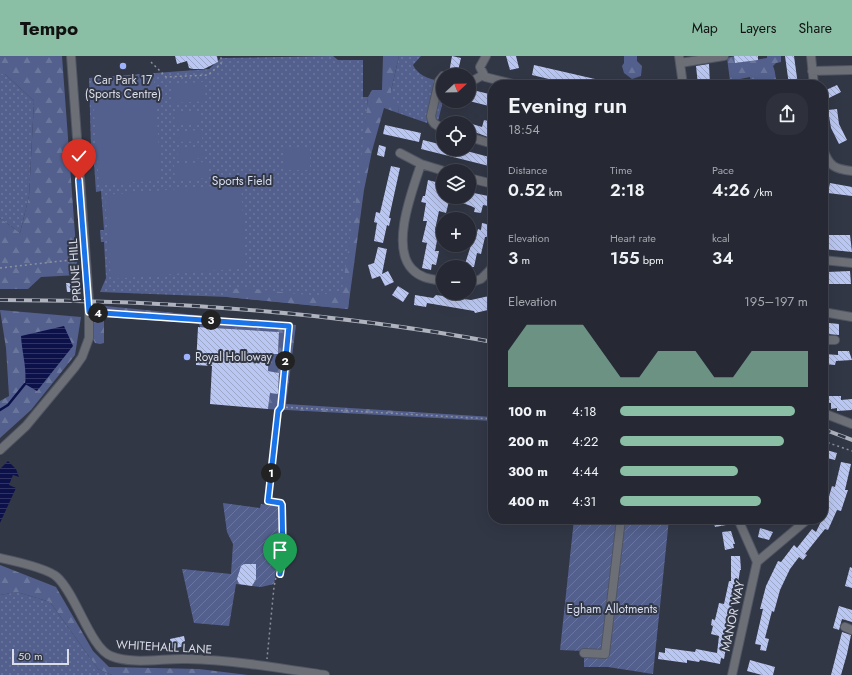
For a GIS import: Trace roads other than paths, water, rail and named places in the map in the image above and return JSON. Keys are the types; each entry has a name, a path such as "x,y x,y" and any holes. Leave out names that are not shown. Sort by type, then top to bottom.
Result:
{"street":[{"name":"PRUNE HILL","path":"0,450 35,416 82,357 89,338 87,258 71,56"},
{"path":"476,78 482,72 486,56"},
{"path":"682,80 679,59 724,56"},
{"path":"811,56 813,80"},
{"path":"812,71 852,70"},
{"path":"482,72 504,80"},
{"path":"436,97 431,116 431,121 436,125"},
{"path":"476,139 488,143"},
{"path":"400,153 421,164 436,169"},
{"path":"828,159 831,165 841,170 852,171"},
{"path":"421,164 408,201 404,251 407,262 415,272 427,278 436,280"},
{"path":"476,180 488,183"},
{"path":"828,261 852,263"},
{"path":"476,280 480,279 488,272"},
{"path":"828,313 852,317"},
{"path":"828,340 835,340"},
{"path":"828,415 852,424"},
{"path":"584,653 605,654 620,524"},
{"path":"740,524 757,562 802,524"},
{"name":"WHITEHALL LANE","path":"0,558 26,565 56,576 66,586 94,638 110,656 124,659 197,659 267,666 325,675"},
{"name":"MANOR WAY","path":"732,675 757,562"}],"waterway":[{"path":"0,410 8,405 25,384"}],"railway":[{"path":"0,300 124,302 248,310 371,323 488,341"},
{"path":"828,431 852,440"}],"place":[{"name":"Car Park 17 (Sports Centre)","path":"123,66"},
{"name":"Royal Holloway","path":"187,357"}],"park label":[{"name":"Sports Field","path":"242,181"},
{"name":"Egham Allotments","path":"612,609"}]}
